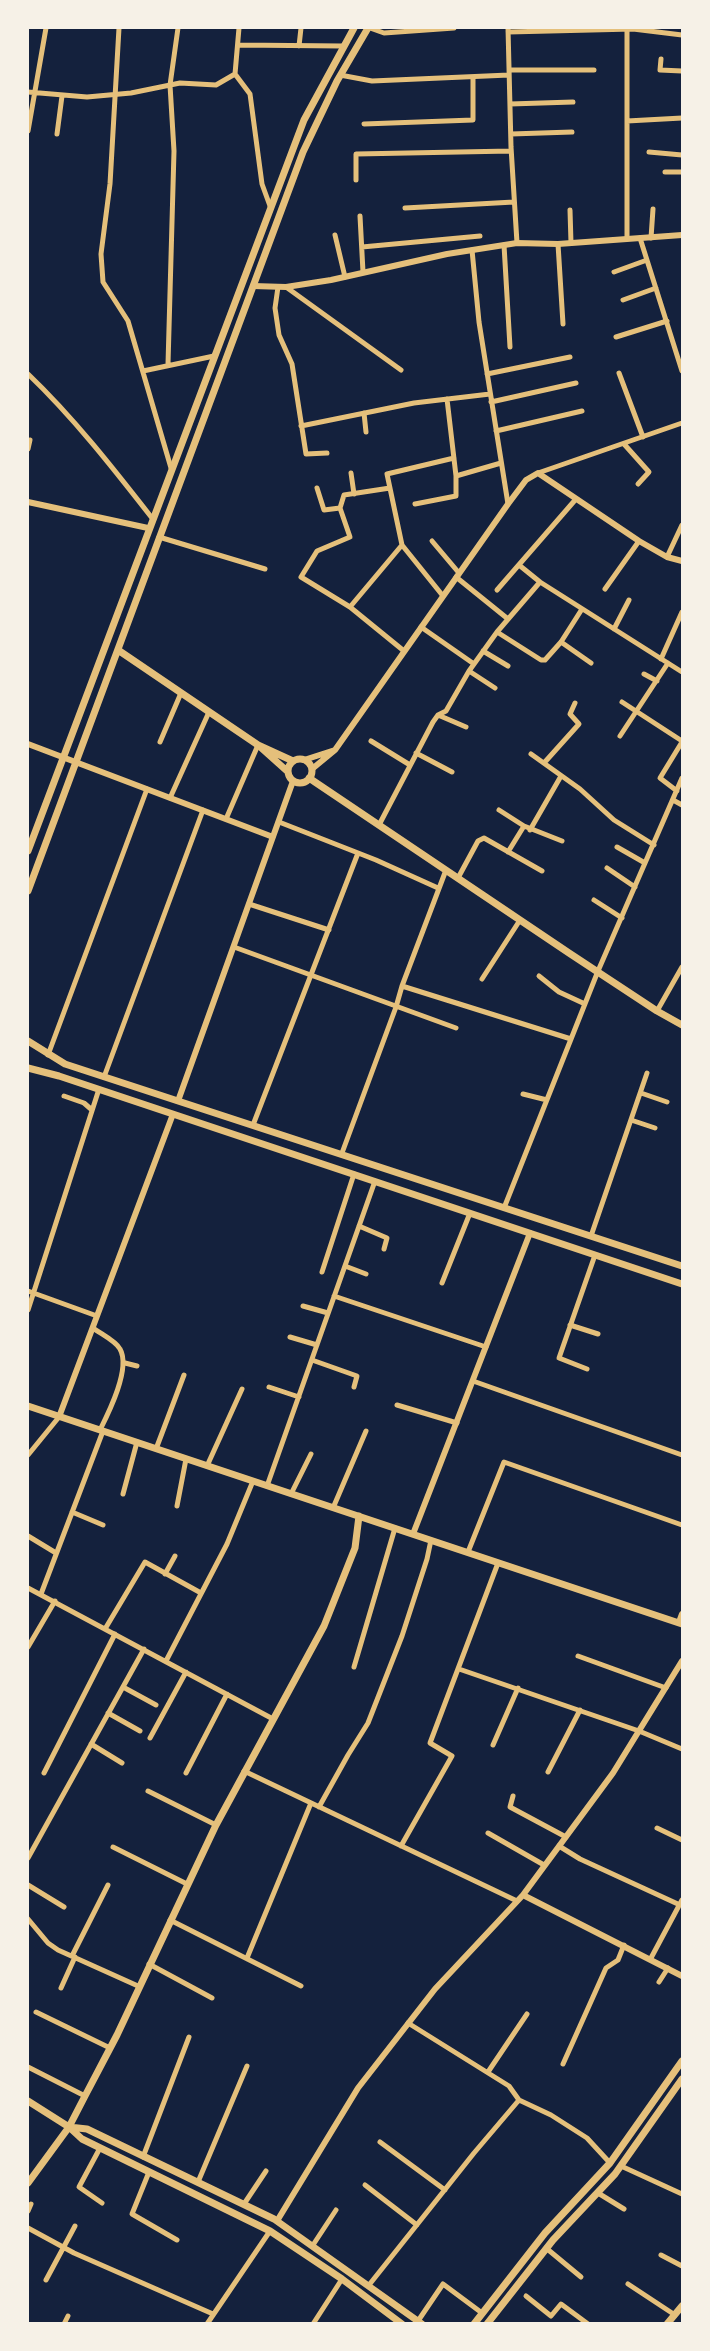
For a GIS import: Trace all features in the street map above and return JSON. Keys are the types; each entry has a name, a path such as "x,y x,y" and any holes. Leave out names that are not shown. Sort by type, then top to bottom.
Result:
{"main road":[{"path":"28,851 148,528 304,120 342,46 354,28"},
{"path":"28,891 307,144 340,74 369,28"},
{"path":"224,328 236,332"},
{"path":"118,650 258,745 287,771 293,781 300,783 309,778 312,769 304,760 293,761 258,745"},
{"path":"287,771 293,761"},
{"path":"309,778 657,1011 682,1025"},
{"path":"28,1041 65,1064 342,1153 682,1266"},
{"path":"28,1068 99,1089 682,1284"},
{"path":"28,1406 681,1623"},
{"path":"28,2183 69,2126 85,2096 110,2048 216,1825 244,1771 300,1673 335,1600 355,1548 359,1516"},
{"path":"474,2324 534,2247 610,2163 682,2060"},
{"path":"488,2323 546,2248 621,2166 682,2079"},
{"path":"28,2101 69,2126 82,2139 270,2231 342,2279 402,2324"},
{"path":"69,2126 87,2129 277,2221 420,2322"},
{"path":"579,2198 586,2206"},
{"path":"270,2231 277,2221"},
{"path":"669,2323 682,2306"}],"street":[{"path":"28,132 30,92 46,28"},
{"path":"119,28 110,184 101,254 103,282 128,321 171,468"},
{"path":"168,364 174,151 170,85 178,28"},
{"path":"239,28 235,74 250,94 262,184 270,206"},
{"path":"299,46 301,28"},
{"path":"369,28 384,33 454,28"},
{"path":"627,29 627,239"},
{"path":"517,243 508,30 627,29 682,35"},
{"path":"238,45 342,46"},
{"path":"661,59 660,70 682,71"},
{"path":"340,74 372,81 594,70"},
{"path":"30,92 86,97 180,83 216,85 235,74"},
{"path":"364,124 473,120 473,77"},
{"path":"57,134 62,96"},
{"path":"510,104 573,102"},
{"path":"627,121 682,118"},
{"path":"511,134 572,132"},
{"path":"356,180 356,154 512,151"},
{"path":"649,152 682,155"},
{"path":"665,172 682,172"},
{"path":"405,208 514,202"},
{"path":"570,210 571,243"},
{"path":"651,238 653,210"},
{"path":"360,216 363,272"},
{"path":"335,235 344,277"},
{"path":"253,286 286,287 344,277 472,250 517,243 558,244 682,235"},
{"path":"362,247 480,236"},
{"path":"640,238 682,370"},
{"path":"558,244 563,324"},
{"path":"504,245 510,347"},
{"path":"472,250 487,374 508,504"},
{"path":"614,272 647,260"},
{"path":"278,287 275,308 280,336 292,364 306,454 326,453"},
{"path":"286,287 401,370"},
{"path":"623,300 656,288"},
{"path":"616,337 666,321"},
{"path":"143,371 168,364 214,356"},
{"path":"487,374 570,357"},
{"path":"620,373 643,437"},
{"path":"28,374 47,392 83,433 152,518"},
{"path":"491,402 576,384"},
{"path":"301,426 364,413 490,394"},
{"path":"415,504 456,496 456,476 447,399"},
{"path":"496,431 582,411"},
{"path":"364,413 366,432"},
{"path":"312,769 335,750 526,480 538,473 682,424"},
{"path":"28,449 30,440"},
{"path":"624,444 649,472 638,484"},
{"path":"443,596 402,545 387,474 454,458"},
{"path":"456,476 501,463"},
{"path":"351,473 354,494"},
{"path":"538,473 638,541 667,557 682,561"},
{"path":"317,488 324,510 340,508"},
{"path":"390,488 344,495 340,508 350,537 317,551 301,577 350,607 404,651"},
{"path":"497,590 576,499"},
{"path":"28,502 148,528"},
{"path":"667,557 682,525"},
{"path":"160,537 265,569"},
{"path":"432,541 457,575 508,619"},
{"path":"605,590 638,541"},
{"path":"350,607 402,545"},
{"path":"519,565 540,582 682,672"},
{"path":"379,825 438,715 446,711 483,651 540,582"},
{"path":"614,629 629,600"},
{"path":"497,632 541,660 548,658 561,642 582,609"},
{"path":"661,659 682,612"},
{"path":"421,627 474,664"},
{"path":"561,642 592,663"},
{"path":"483,651 508,666"},
{"path":"620,736 668,663"},
{"path":"469,671 495,688"},
{"path":"644,674 657,681"},
{"path":"160,742 181,693"},
{"path":"622,702 682,742 660,778 677,791"},
{"path":"544,763 579,724 570,714 575,703"},
{"path":"170,798 209,712"},
{"path":"438,715 466,727"},
{"path":"371,741 410,765"},
{"path":"28,744 273,838"},
{"path":"226,819 258,745"},
{"path":"304,760 335,750"},
{"path":"416,753 452,772"},
{"path":"531,754 580,789 614,820 654,845"},
{"path":"530,830 561,776"},
{"path":"504,1208 598,971 682,778"},
{"path":"178,1101 293,781"},
{"path":"48,1055 147,789"},
{"path":"673,800 682,805"},
{"path":"104,1077 203,810"},
{"path":"499,810 530,830 562,841"},
{"path":"279,822 358,853 438,888"},
{"path":"508,852 524,826"},
{"path":"458,878 481,839 542,871"},
{"path":"617,847 646,863"},
{"path":"253,1125 358,853"},
{"path":"607,868 635,887"},
{"path":"342,1153 446,870"},
{"path":"594,900 622,918"},
{"path":"249,904 329,930"},
{"path":"482,979 520,920"},
{"path":"234,947 456,1028"},
{"path":"657,1011 682,967"},
{"path":"539,976 559,992 585,1004"},
{"path":"402,986 571,1039"},
{"path":"591,1236 648,1073"},
{"path":"28,1310 30,1292 99,1089"},
{"path":"641,1093 667,1102"},
{"path":"523,1094 546,1100"},
{"path":"64,1096 84,1103 92,1110"},
{"path":"28,1455 59,1417 173,1114"},
{"path":"631,1120 654,1128"},
{"path":"322,1272 354,1174"},
{"path":"268,1486 374,1181"},
{"path":"442,1283 470,1213"},
{"path":"359,1226 387,1238 384,1249"},
{"path":"413,1534 530,1233"},
{"path":"587,1370 559,1358 595,1254"},
{"path":"345,1266 366,1274"},
{"path":"30,1292 97,1316"},
{"path":"334,1296 486,1347"},
{"path":"302,1306 328,1313"},
{"path":"570,1324 598,1334"},
{"path":"41,1594 112,1405 125,1362 120,1348 93,1328"},
{"path":"290,1337 317,1345"},
{"path":"312,1360 357,1376 354,1387"},
{"path":"125,1362 137,1366"},
{"path":"156,1449 184,1375"},
{"path":"473,1381 682,1455"},
{"path":"269,1387 299,1397"},
{"path":"207,1466 242,1389"},
{"path":"397,1405 457,1422"},
{"path":"333,1508 366,1431"},
{"path":"123,1494 137,1442"},
{"path":"291,1494 311,1454"},
{"path":"177,1506 186,1459"},
{"path":"468,1552 504,1462 682,1525"},
{"path":"166,1661 227,1544 253,1481"},
{"path":"72,1512 104,1525"},
{"path":"354,1667 395,1528"},
{"path":"28,1536 56,1553"},
{"path":"319,1807 372,1715 402,1636 427,1559 430,1540"},
{"path":"165,1574 176,1556"},
{"path":"105,1629 145,1562 201,1593"},
{"path":"400,1846 452,1756 430,1743 498,1563"},
{"path":"28,1588 273,1719"},
{"path":"28,1647 54,1601"},
{"path":"681,1623 682,1614"},
{"path":"44,1773 115,1634"},
{"path":"28,1858 144,1649"},
{"path":"578,1656 666,1688"},
{"path":"277,2221 358,2088 435,1989 522,1895 613,1773 682,1661"},
{"path":"459,1669 639,1731 682,1749"},
{"path":"150,1738 186,1672"},
{"path":"123,1687 156,1705"},
{"path":"493,1745 518,1688"},
{"path":"186,1773 227,1694"},
{"path":"548,1772 580,1710"},
{"path":"108,1713 140,1731"},
{"path":"91,1744 122,1763"},
{"path":"244,1771 517,1901"},
{"path":"148,1791 216,1825"},
{"path":"513,1796 510,1806 566,1837"},
{"path":"247,1958 311,1803"},
{"path":"657,1828 682,1840"},
{"path":"488,1833 544,1865"},
{"path":"559,1846 580,1860 681,1902 651,1958"},
{"path":"113,1847 187,1884"},
{"path":"28,1885 64,1907"},
{"path":"61,1988 108,1886"},
{"path":"522,1895 624,1944 682,1976"},
{"path":"28,1919 48,1943 138,1986"},
{"path":"170,1920 301,1986"},
{"path":"563,2064 606,1968 618,1960 624,1944"},
{"path":"149,1964 212,1998"},
{"path":"659,1982 668,1968"},
{"path":"36,2012 110,2048"},
{"path":"488,2072 527,2014"},
{"path":"408,2023 510,2086 519,2100 551,2115 587,2138 610,2163"},
{"path":"143,2157 189,2037"},
{"path":"198,2182 246,2066"},
{"path":"28,2067 85,2096"},
{"path":"369,2285 519,2100"},
{"path":"380,2142 445,2190"},
{"path":"100,2148 79,2187 102,2203"},
{"path":"621,2166 682,2194"},
{"path":"244,2204 266,2171"},
{"path":"149,2172 132,2214 177,2240"},
{"path":"365,2185 417,2225"},
{"path":"598,2193 624,2209"},
{"path":"28,2211 31,2204"},
{"path":"312,2245 336,2210"},
{"path":"46,2280 74,2226"},
{"path":"28,2228 63,2248 213,2314"},
{"path":"207,2324 270,2231"},
{"path":"546,2248 581,2278"},
{"path":"661,2255 682,2266"},
{"path":"313,2324 342,2279"},
{"path":"420,2322 443,2284 482,2313"},
{"path":"628,2284 675,2315"},
{"path":"526,2296 551,2316 561,2304 588,2324"},
{"path":"64,2324 68,2316"}]}
